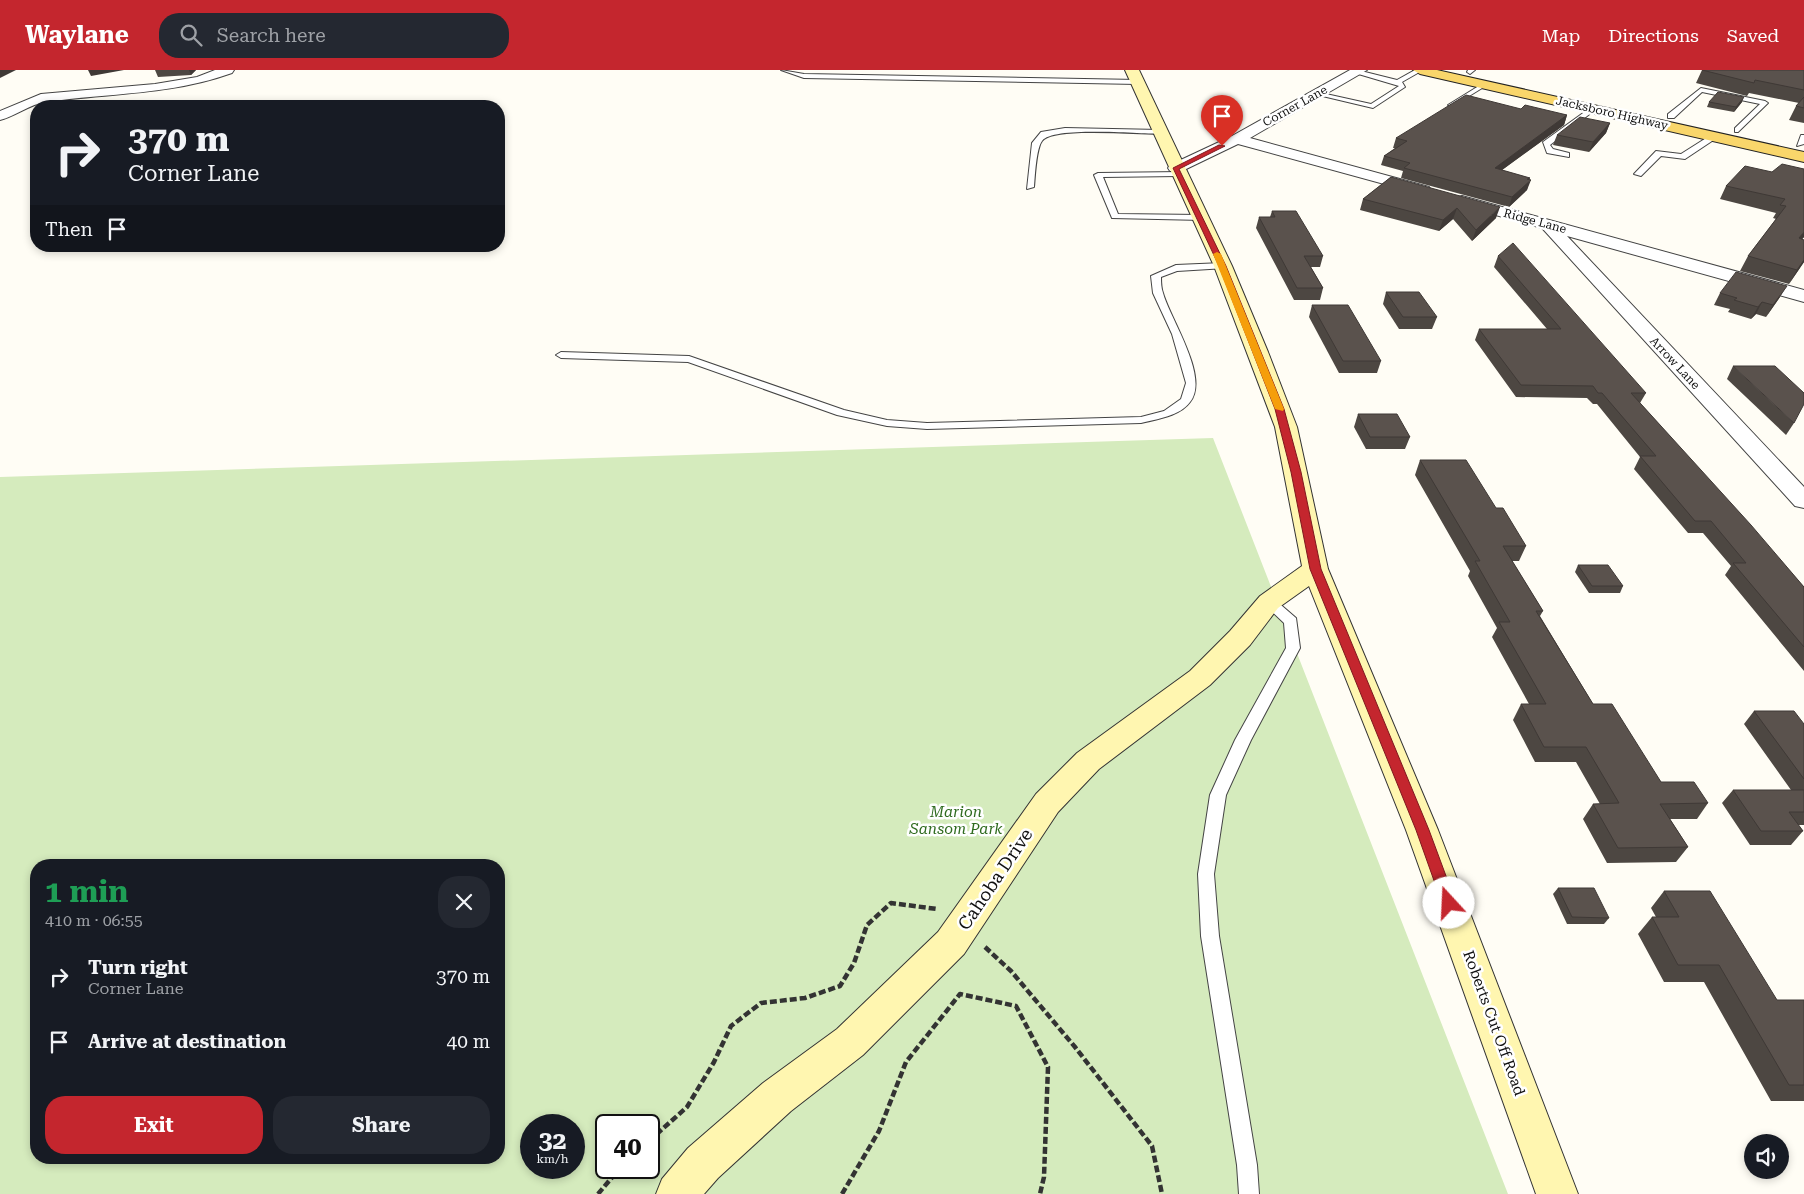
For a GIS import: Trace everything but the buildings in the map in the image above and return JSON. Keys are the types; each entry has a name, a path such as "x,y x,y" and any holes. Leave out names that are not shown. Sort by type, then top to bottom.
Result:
{"main road":[{"name":"Jacksboro Highway","path":"1420,70 1714,136 1803,146"},
{"name":"Jacksboro Highway","path":"1468,71 1803,146"}],"street":[{"path":"36,100 41,98 155,88 200,80 227,70"},
{"name":"Corner Lane","path":"1177,171 1359,71"},
{"name":"Roberts Cut Off Road","path":"1135,76 1177,171 1223,266 1258,352 1286,427 1316,569 1422,830 1557,1194"},
{"path":"0,116 30,103"},
{"name":"Ridge Lane","path":"1237,139 1804,296"},
{"name":"Arrow Lane","path":"1546,224 1804,500"},
{"name":"Cahoba Drive","path":"677,1194 702,1163 769,1104 850,1042 951,943 1047,803 1088,761 1200,678 1240,638 1269,602 1316,569"}],"lane":[{"path":"784,70 804,76 1102,81 1135,76"},
{"path":"1398,82 1420,70"},
{"path":"1316,94 1364,106 1373,106 1402,86 1398,82 1359,71"},
{"path":"1085,72 1100,76 1102,81"},
{"path":"1444,109 1484,85"},
{"path":"1671,116 1702,90 1765,104 1738,130"},
{"path":"1566,155 1550,151 1546,144 1592,109"},
{"path":"1030,187 1036,143 1044,134 1065,130 1160,132"},
{"path":"1638,174 1659,153 1682,157 1714,136"},
{"path":"1177,171 1098,175 1114,216 1200,218"},
{"path":"561,355 689,359 841,414 888,423 927,426 1141,420 1168,414 1186,401 1191,383 1177,334 1158,293 1156,276 1176,268 1223,266"},
{"path":"1249,1194 1247,1165 1210,936 1206,874 1218,796 1243,740 1292,648 1291,620 1269,602"}],"path":[{"path":"660,1131 687,1107 714,1062 730,1026 761,1003 804,998 840,986 854,963 867,925 891,903 934,907 1011,971 1128,1114 1152,1146 1162,1194"},
{"path":"842,1194 879,1131 906,1062 960,994 1016,1006 1048,1067 1044,1177 1040,1194"},
{"path":"598,1194 611,1179"}],"green space":[{"name":"Marion Sansom Park","path":"1213,438 1508,1194 0,1194 0,477"}],"slow traffic":[{"path":"1217,254 1280,409"}],"route":[{"path":"1222,146 1176,168 1223,266 1280,409 1286,427 1316,569 1337,626 1422,830 1449,903"}]}
